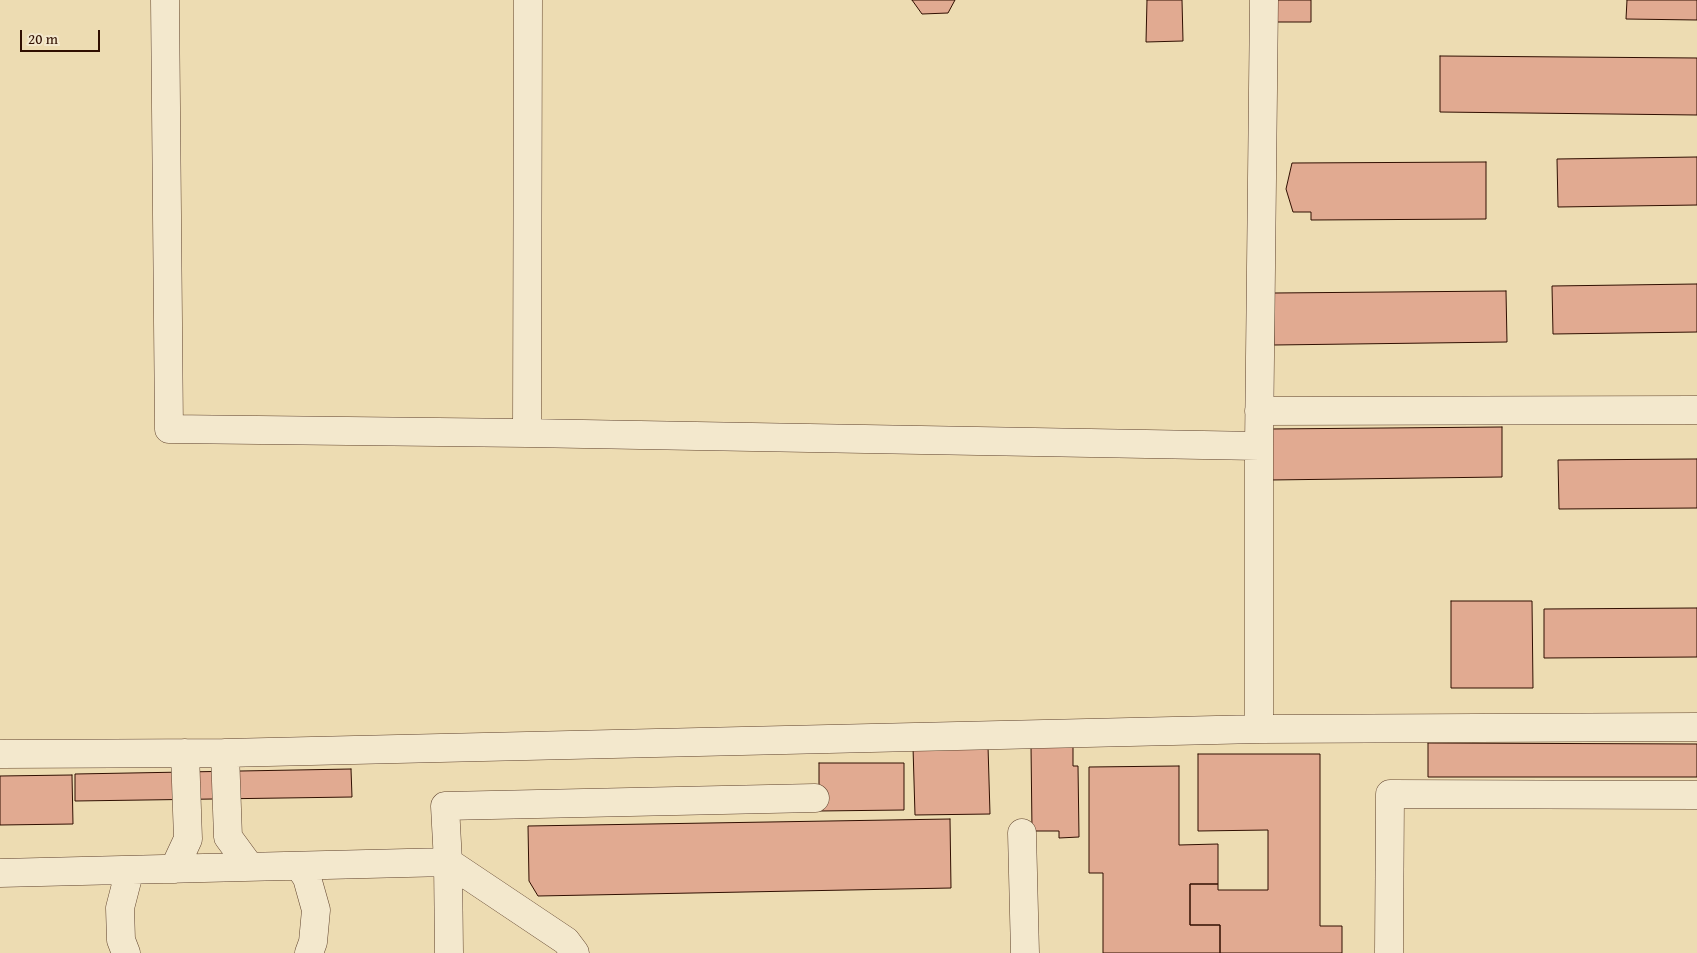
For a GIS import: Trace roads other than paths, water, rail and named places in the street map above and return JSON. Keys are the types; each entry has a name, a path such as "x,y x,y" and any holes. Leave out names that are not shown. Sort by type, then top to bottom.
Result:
{"street":[{"path":"165,0 168,429 527,433 1259,446"},
{"path":"527,433 528,0"},
{"path":"1259,730 1259,411 1264,0"},
{"path":"1259,411 1697,410"},
{"path":"0,754 225,753 1259,730 1697,727"},
{"path":"174,869 188,839 185,753"},
{"path":"225,753 228,837 250,867"},
{"path":"1389,953 1390,794 1697,795"},
{"path":"448,953 448,862 445,806 815,798"},
{"path":"1022,833 1025,953"},
{"path":"0,873 448,862 566,940 575,953"},
{"path":"299,866 307,878 316,910 314,942 309,953"},
{"path":"126,953 121,940 120,908 128,877 133,870"}]}
